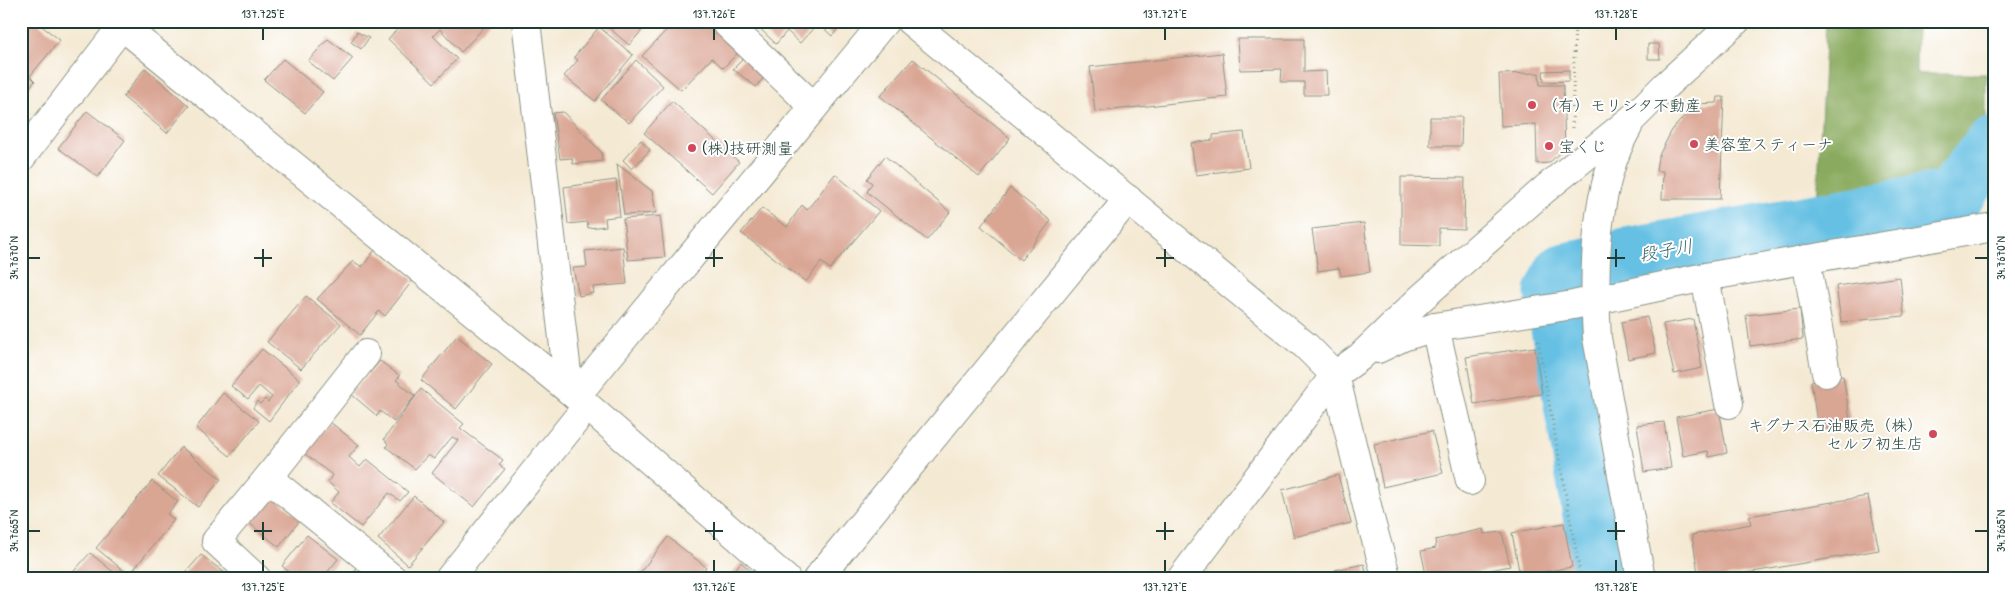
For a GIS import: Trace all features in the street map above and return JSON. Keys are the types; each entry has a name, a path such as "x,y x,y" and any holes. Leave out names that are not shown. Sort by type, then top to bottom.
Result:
{"street":[{"path":"526,21 577,398"},
{"path":"724,21 814,108"},
{"path":"449,579 577,398 885,21"},
{"path":"910,21 1306,346 1335,375 1387,579"},
{"path":"1181,579 1335,375 1360,357 1465,259 1633,118 1734,22"},
{"path":"21,158 119,24 577,398 786,579"},
{"path":"1633,118 1617,146 1612,160 1603,200 1588,296 1641,579"},
{"path":"817,579 1128,199"},
{"path":"1360,357 1403,336 1435,327 1538,321 1588,296 1994,227"},
{"path":"1806,259 1826,373"},
{"path":"1705,277 1729,404"},
{"path":"1435,327 1470,481"},
{"path":"257,579 216,541 366,354"},
{"path":"268,478 393,579"}],"path":[{"path":"1570,169 1575,21"},
{"path":"1988,39 1994,39"},
{"path":"1538,321 1581,579"}],"green space":[{"path":"1826,21 1917,21 1916,74 1986,74 1986,123 1942,184 1817,206"}],"building":[{"path":"21,21 35,21 60,40 30,76 35,81 21,97"},
{"path":"405,21 490,21 461,52 440,29 433,36 457,59 434,83 388,39"},
{"path":"601,21 639,21 645,27 629,45"},
{"path":"651,21 669,21 660,30"},
{"path":"675,21 705,21 738,53 723,68 712,58 681,90 642,56"},
{"path":"755,21 845,21 832,36 818,23 800,43 787,31 776,44 754,23"},
{"path":"1603,21 1642,21 1642,27 1603,27"},
{"path":"599,27 633,55 595,101 564,76 578,60 574,57"},
{"path":"357,32 369,38 361,49 351,42"},
{"path":"328,39 353,58 333,81 308,61"},
{"path":"1238,39 1304,39 1304,72 1326,71 1327,95 1304,95 1304,82 1281,82 1282,69 1240,70"},
{"path":"1648,44 1659,44 1660,59 1648,59"},
{"path":"1222,53 1227,97 1095,112 1090,67"},
{"path":"744,58 765,76 756,87 733,69"},
{"path":"283,59 323,92 305,113 264,80"},
{"path":"913,59 1010,138 979,177 880,96"},
{"path":"636,60 663,86 629,123 601,100"},
{"path":"145,68 189,106 167,133 123,97"},
{"path":"1569,70 1569,81 1544,82 1543,71"},
{"name":"（有）モリシタ不動産","path":"1539,73 1540,85 1563,85 1565,148 1549,163 1537,164 1536,124 1501,126 1499,74"},
{"name":"美容室スティーナ","path":"1718,97 1724,97 1720,199 1662,199 1663,171 1656,171 1658,157 1672,130 1695,104 1717,103"},
{"name":"(株)技研測量","path":"672,101 739,162 712,193 644,133"},
{"path":"87,111 125,140 98,177 58,148"},
{"path":"563,112 601,152 602,161 573,164 572,158 560,159 553,113"},
{"path":"1430,117 1462,117 1461,146 1430,146"},
{"path":"1244,132 1249,168 1196,175 1191,143 1213,140 1213,135"},
{"path":"641,140 650,150 632,169 623,160"},
{"path":"885,156 950,212 927,240 867,192 872,183 867,179"},
{"path":"617,164 652,191 656,213 624,215"},
{"path":"835,174 879,211 830,269 821,262 806,282 741,233 762,208 787,227 802,205 807,210"},
{"path":"1401,177 1465,178 1464,229 1439,228 1439,246 1401,245"},
{"path":"616,180 620,216 605,218 606,226 588,228 587,222 568,224 564,187"},
{"path":"1010,188 1051,221 1021,260 981,226"},
{"path":"660,216 665,257 628,260 623,219"},
{"path":"1364,223 1370,272 1341,276 1339,268 1318,271 1312,229"},
{"path":"623,247 627,284 593,287 594,293 579,296 573,268 587,267 585,251"},
{"path":"375,250 413,280 385,316 379,311 360,335 317,299 353,261 362,267"},
{"path":"1900,277 1904,316 1841,322 1836,286"},
{"path":"306,296 341,324 301,369 267,342"},
{"path":"1800,309 1803,339 1750,346 1746,315"},
{"path":"1647,317 1656,353 1628,359 1621,322"},
{"path":"1693,319 1702,368 1674,374 1663,324"},
{"path":"457,336 492,364 456,409 421,380"},
{"path":"1535,347 1542,394 1474,404 1466,357"},
{"path":"262,349 300,380 269,421 253,408 257,401 260,404 265,399 268,402 272,397 259,386 248,399 231,386"},
{"path":"380,361 400,376 396,380 415,396 394,422 380,411 377,416 351,394"},
{"path":"1843,376 1851,426 1818,430 1811,381"},
{"path":"421,389 464,424 460,428 503,460 499,465 505,469 474,507 432,473 458,440 452,437 434,459 428,455 415,469 386,447 388,444 384,439"},
{"path":"223,393 259,421 230,456 196,428"},
{"path":"1719,409 1727,453 1709,457 1708,451 1683,456 1676,417"},
{"path":"330,422 359,445 349,457 360,467 367,459 408,492 400,501 389,493 361,527 330,503 339,492 328,482 332,475 304,453"},
{"path":"1664,422 1671,468 1644,472 1637,425"},
{"path":"1432,431 1443,473 1383,487 1374,444"},
{"path":"181,447 221,479 198,507 158,476"},
{"path":"1338,475 1351,523 1294,537 1282,490"},
{"path":"152,481 178,502 167,514 174,520 129,575 96,548"},
{"path":"271,495 301,519 279,547 248,522"},
{"path":"414,496 444,522 408,565 378,539"},
{"path":"1868,496 1879,550 1712,579 1699,579 1692,535 1751,524 1749,516"},
{"path":"1564,523 1572,567 1520,576 1512,533"},
{"path":"1483,529 1484,534 1502,532 1510,566 1446,579 1443,576 1427,579 1421,551 1436,548 1435,540"},
{"path":"307,535 338,559 322,579 298,579 282,566"},
{"path":"668,537 706,567 697,579 635,579"},
{"path":"90,553 122,579 67,579"},
{"path":"201,555 233,579 180,579"},
{"path":"741,562 760,579 728,579"},
{"path":"1364,564 1368,579 1337,579 1335,570"},
{"path":"359,566 373,579 348,579"}],"waterway":[{"name":"段子川","path":"1603,579 1554,293 1563,273 1626,257 1951,199 1994,145"}],"place":[{"name":"（有）モリシタ不動産","path":"1532,105"},
{"name":"美容室スティーナ","path":"1694,144"},
{"name":"宝くじ","path":"1549,146"},
{"name":"(株)技研測量","path":"692,148"},
{"name":"キグナス石油販売（株） セルフ初生店","path":"1933,434"}]}
